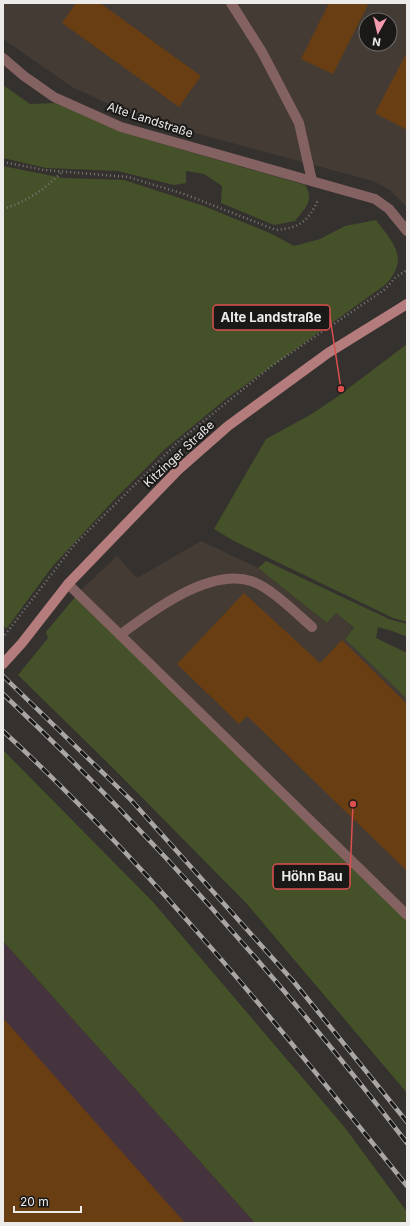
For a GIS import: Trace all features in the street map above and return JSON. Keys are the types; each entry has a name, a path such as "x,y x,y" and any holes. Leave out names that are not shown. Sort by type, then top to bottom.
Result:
{"street":[{"path":"231,3 262,52 299,123 312,181"},
{"name":"Alte Landstraße","path":"3,58 24,76 54,98 122,127 375,199 389,209 407,231"},
{"name":"Kitzinger Straße","path":"3,664 22,643 68,584 178,470 228,426 328,353 407,304"},
{"path":"120,635 157,607 205,584 232,577 252,581 282,600 312,628"},
{"path":"68,584 407,915"}],"path":[{"path":"3,162 61,172 128,177 184,194 276,230 292,228 305,222 324,185"},
{"path":"3,209 22,203 42,191 61,172"}],"shaded area":[{"path":"3,3 407,3 407,207 390,190 373,181 195,133 122,110 72,87 3,39"},
{"path":"201,541 258,568 327,623 336,613 354,629 345,639 407,699 407,910 80,591 117,556 137,578"},
{"path":"3,941 255,1223 3,1223"}],"green space":[{"path":"3,85 30,104 56,103 121,132 305,185 309,196 308,204 295,221 274,225 221,203 222,186 204,174 186,171 186,183 174,185 118,171 46,168 3,158"},
{"path":"3,166 63,178 124,180 204,206 272,234 294,246 320,239 345,226 376,220 393,244 397,252 398,259 397,267 393,276 385,285 227,398 165,449 112,502 52,567 7,628 3,627"},
{"path":"407,344 407,622 393,618 234,541 214,529 266,439 310,415 337,397"},
{"path":"266,561 389,619 407,624 407,637 378,627 376,638 407,653 407,699 345,639 354,628 336,613 327,623 258,568"},
{"path":"76,596 407,919 407,1093 247,904 112,767 18,675 48,638 46,632"},
{"path":"3,750 153,902 346,1129 407,1212 407,1223 255,1223 3,941"}],"building":[{"path":"76,3 100,3 201,76 179,107 62,23"},
{"path":"329,3 369,3 364,12 358,12 358,25 333,74 301,59"},
{"path":"407,52 407,130 375,113"},
{"path":"244,593 320,663 342,640 407,704 407,871 247,716 239,724 177,664"},
{"path":"3,1018 185,1223 3,1223"}],"railway":[{"path":"3,676 131,800 294,982 407,1122"},
{"path":"3,694 58,746 111,800 214,911 313,1025 407,1143"},
{"path":"3,731 112,838 214,951 311,1067 407,1186"}],"place":[{"name":"Alte Landstraße","path":"341,389"},
{"name":"Höhn Bau","path":"353,804"}]}
